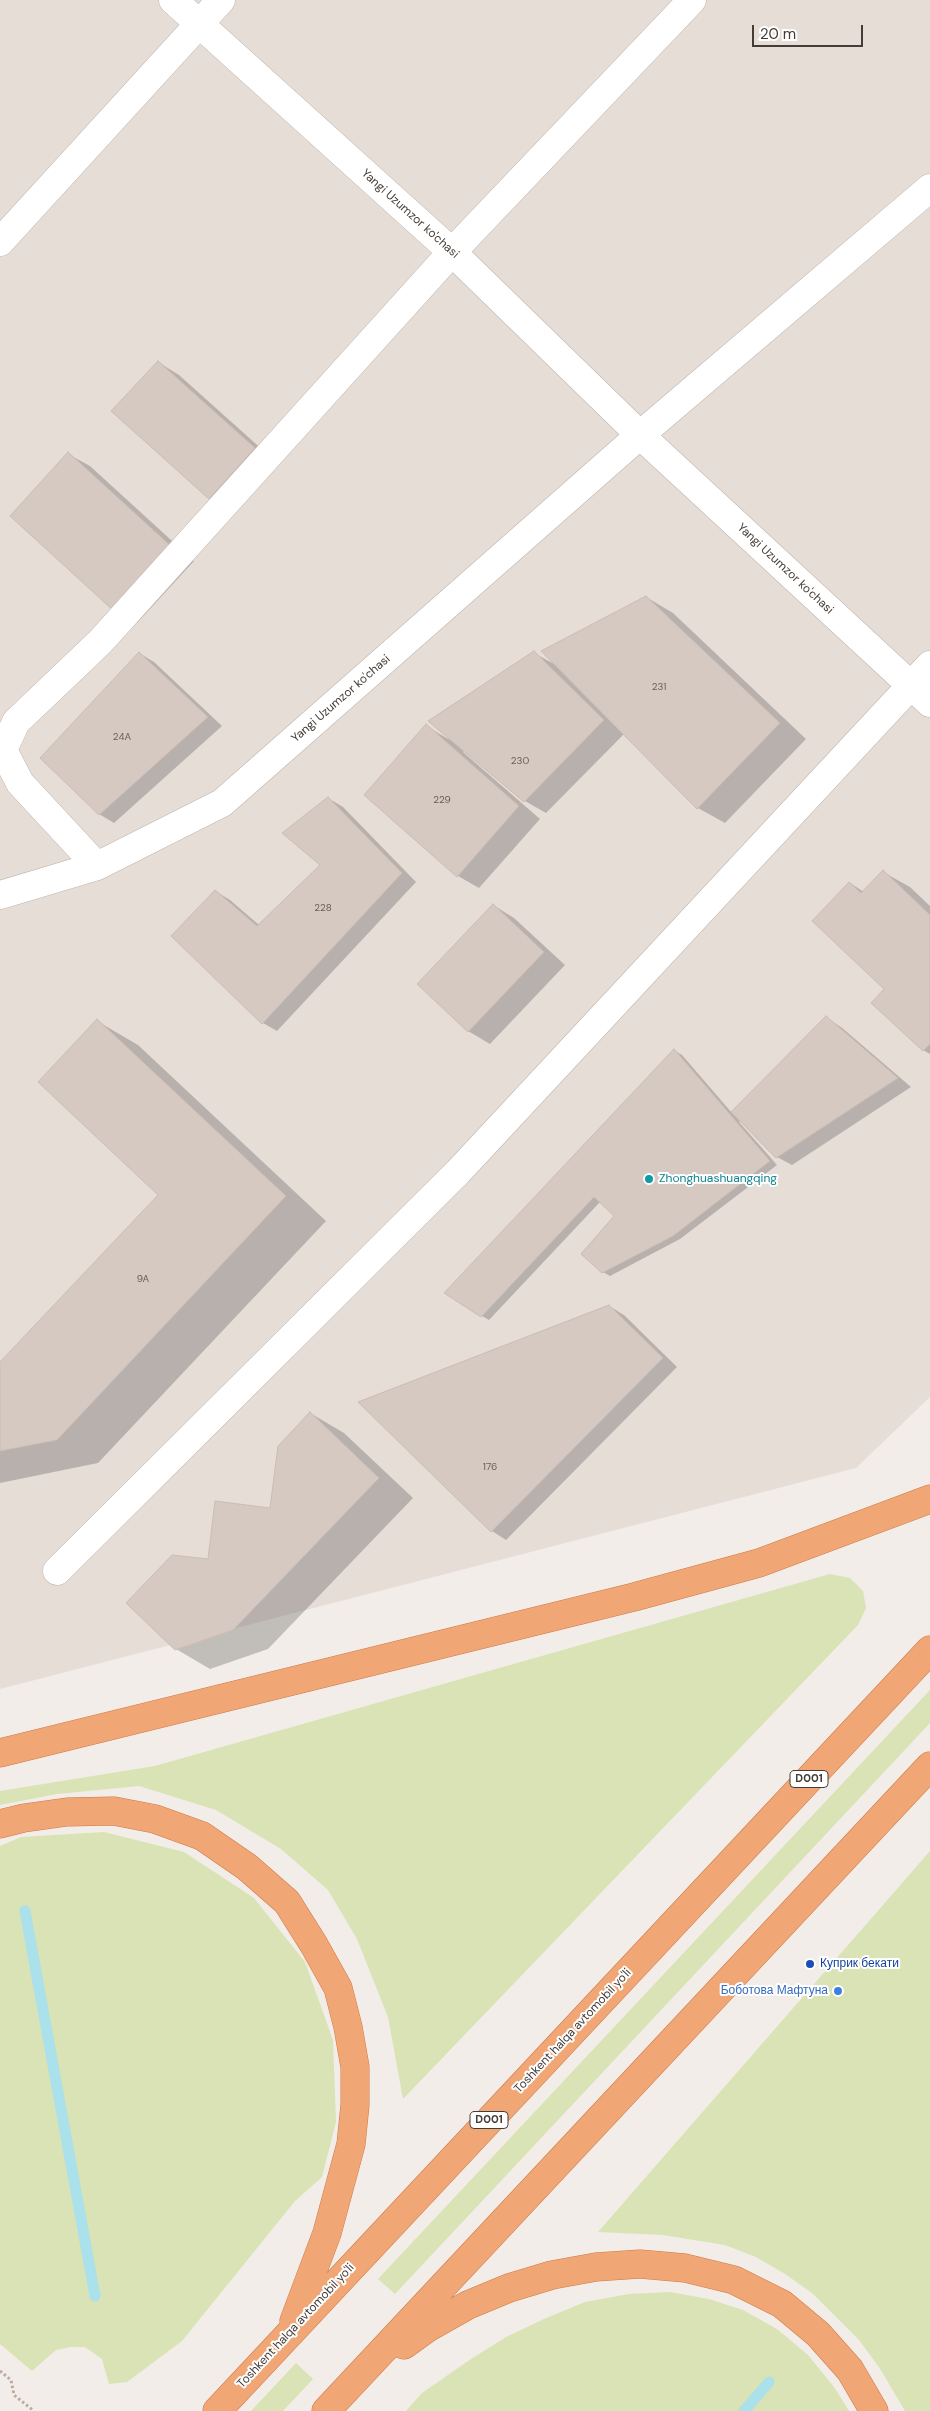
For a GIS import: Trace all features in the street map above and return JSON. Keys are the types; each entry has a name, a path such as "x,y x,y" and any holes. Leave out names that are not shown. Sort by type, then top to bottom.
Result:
{"highway":[{"path":"0,1753 548,1618 759,1563 930,1499"},
{"name":"Toshkent halqa avtomobil yo'li","path":"217,2411 930,1650"},
{"path":"326,2411 930,1766"},
{"path":"0,1824 24,1818 67,1812 114,1811 155,1819 202,1836 247,1866 286,1902 314,1944 338,1988 348,2026 355,2067 355,2105 351,2144 327,2233 290,2332"},
{"path":"354,2381 428,2327 468,2305 509,2288 552,2275 596,2267 640,2264 685,2268 734,2280 782,2304 818,2334 850,2370 874,2411"}],"street":[{"name":"Yangi Uzumzor ko'chasi","path":"173,0 452,252 640,435 920,694"},
{"path":"0,242 221,0"},
{"path":"97,866 20,782 3,750 16,722 100,642 452,252 692,0"},
{"path":"640,435 930,188"},
{"name":"Yangi Uzumzor ko'chasi","path":"0,895 97,866 222,803 640,435"},
{"path":"57,1571 458,1172 920,694 930,665"}],"path":[{"path":"0,2371 11,2380 14,2395 34,2411"}],"shaded area":[{"path":"0,0 930,0 930,1397 856,1468 0,1689"}],"green space":[{"path":"830,1574 850,1578 863,1591 866,1608 858,1625 403,2099 388,2017 357,1939 328,1890 281,1849 216,1810 139,1786 57,1794 0,1805 0,1791 155,1766"},
{"path":"930,1690 930,1723 395,2294 378,2279"},
{"path":"104,1832 184,1852 254,1898 305,1962 333,2040 336,2122 322,2177 295,2201 182,2341 127,2382 109,2384 102,2359 85,2347 56,2350 32,2371 0,2344 0,1846 21,1837"},
{"path":"930,1851 930,2411 905,2411 879,2367 859,2340 812,2293 756,2257 725,2245 663,2235 598,2232"},
{"path":"670,2292 709,2299 743,2310 777,2329 808,2355 834,2387 849,2411 406,2411 422,2393 471,2359 506,2337 544,2319 585,2302 629,2294"},
{"path":"296,2363 313,2379 283,2411 251,2411"}],"building":[{"path":"158,361 255,448 209,499 111,411"},
{"path":"68,452 173,548 115,612 10,516"},
{"path":"646,596 780,723 697,809 541,651"},
{"path":"534,651 604,720 524,802 428,721"},
{"path":"139,652 208,717 99,815 40,758"},
{"path":"426,724 519,806 457,877 364,795"},
{"path":"328,797 402,873 262,1024 171,936 215,890 257,926 320,865 282,833"},
{"path":"883,870 930,915 930,1044 923,1051 871,1003 884,989 812,921 849,882 861,893"},
{"path":"493,904 544,952 468,1032 417,984"},
{"path":"826,1016 898,1078 776,1158 731,1112"},
{"path":"97,1019 286,1196 57,1440 0,1451 0,1362 158,1195 38,1082"},
{"name":"Zhonghuashuangqing","path":"674,1049 770,1161 673,1236 602,1273 581,1254 614,1216 594,1197 481,1317 444,1293"},
{"path":"609,1305 663,1358 491,1532 358,1402"},
{"path":"310,1412 379,1478 233,1630 175,1650 126,1603 172,1555 208,1559 215,1501 270,1508 278,1446"}],"waterway":[{"path":"25,1911 95,2296"},
{"path":"744,2411 769,2382"}],"place":[{"name":"Zhonghuashuangqing","path":"649,1179"},
{"name":"Куприк бекати","path":"810,1964"},
{"name":"Боботова Мафтуна","path":"838,1991"}]}
